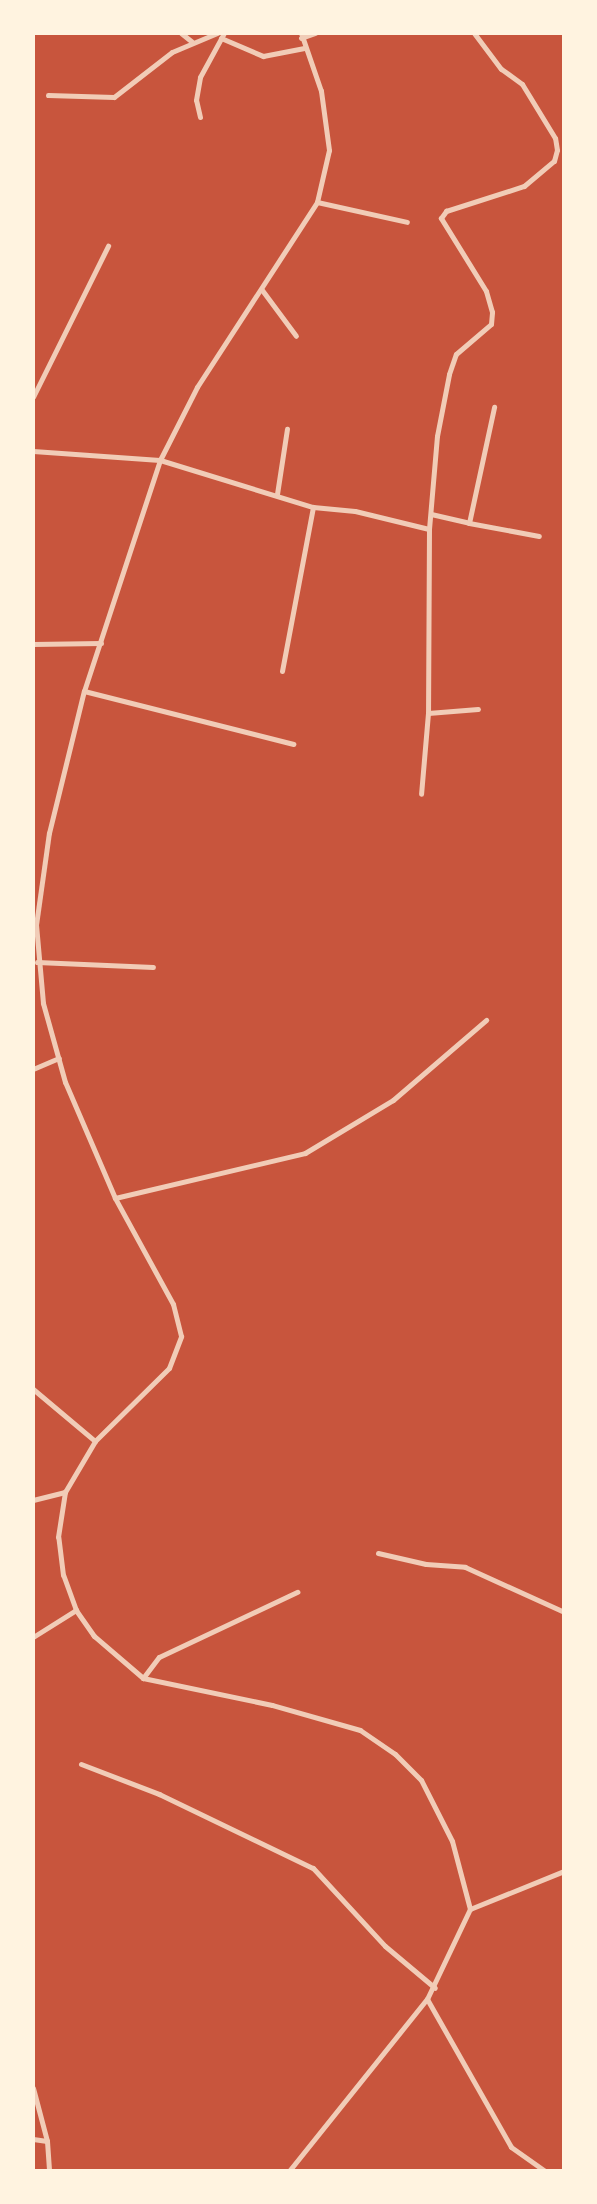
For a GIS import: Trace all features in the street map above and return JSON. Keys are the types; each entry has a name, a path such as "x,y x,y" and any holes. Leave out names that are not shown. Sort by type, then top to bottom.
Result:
{"street":[{"path":"181,33 192,42"},
{"path":"289,2171 435,1988 470,1909 452,1842 421,1780 395,1754 360,1730 272,1705 143,1678 94,1636 76,1610 63,1575 58,1537 65,1492 95,1441 169,1368 181,1336 173,1304 115,1198 79,1119 59,1058 37,962 35,893 84,691 160,460 197,387 317,202 329,150 321,91 301,36 315,33"},
{"path":"421,794 428,713 429,529 437,436 449,374 456,354 491,324 492,312 486,291 441,218 446,211 524,186 554,161 556,150 555,138 522,84 501,69 474,33"},
{"path":"200,117 197,89 221,35"},
{"path":"48,95 114,97 192,42 221,35 263,56 304,48"},
{"path":"317,202 407,222"},
{"path":"33,397 107,246"},
{"path":"262,290 296,337"},
{"path":"469,523 494,407"},
{"path":"277,494 287,429"},
{"path":"33,451 160,460 313,507 376,515 429,529"},
{"path":"282,671 313,507"},
{"path":"431,514 539,536"},
{"path":"33,645 101,643"},
{"path":"84,691 293,744"},
{"path":"428,713 478,709"},
{"path":"37,962 153,967"},
{"path":"115,1198 263,1166 323,1144 393,1100 486,1020"},
{"path":"33,1069 59,1058"},
{"path":"33,1389 95,1441"},
{"path":"33,1500 65,1492"},
{"path":"378,1553 426,1564 465,1567 564,1612"},
{"path":"143,1678 159,1657 297,1592"},
{"path":"33,1637 76,1610"},
{"path":"81,1763 159,1794 313,1868 384,1946 435,1988"},
{"path":"470,1909 564,1871"},
{"path":"427,1999 511,2147 545,2171"},
{"path":"33,2088 47,2141 49,2171"},
{"path":"33,2139 47,2141"}]}
